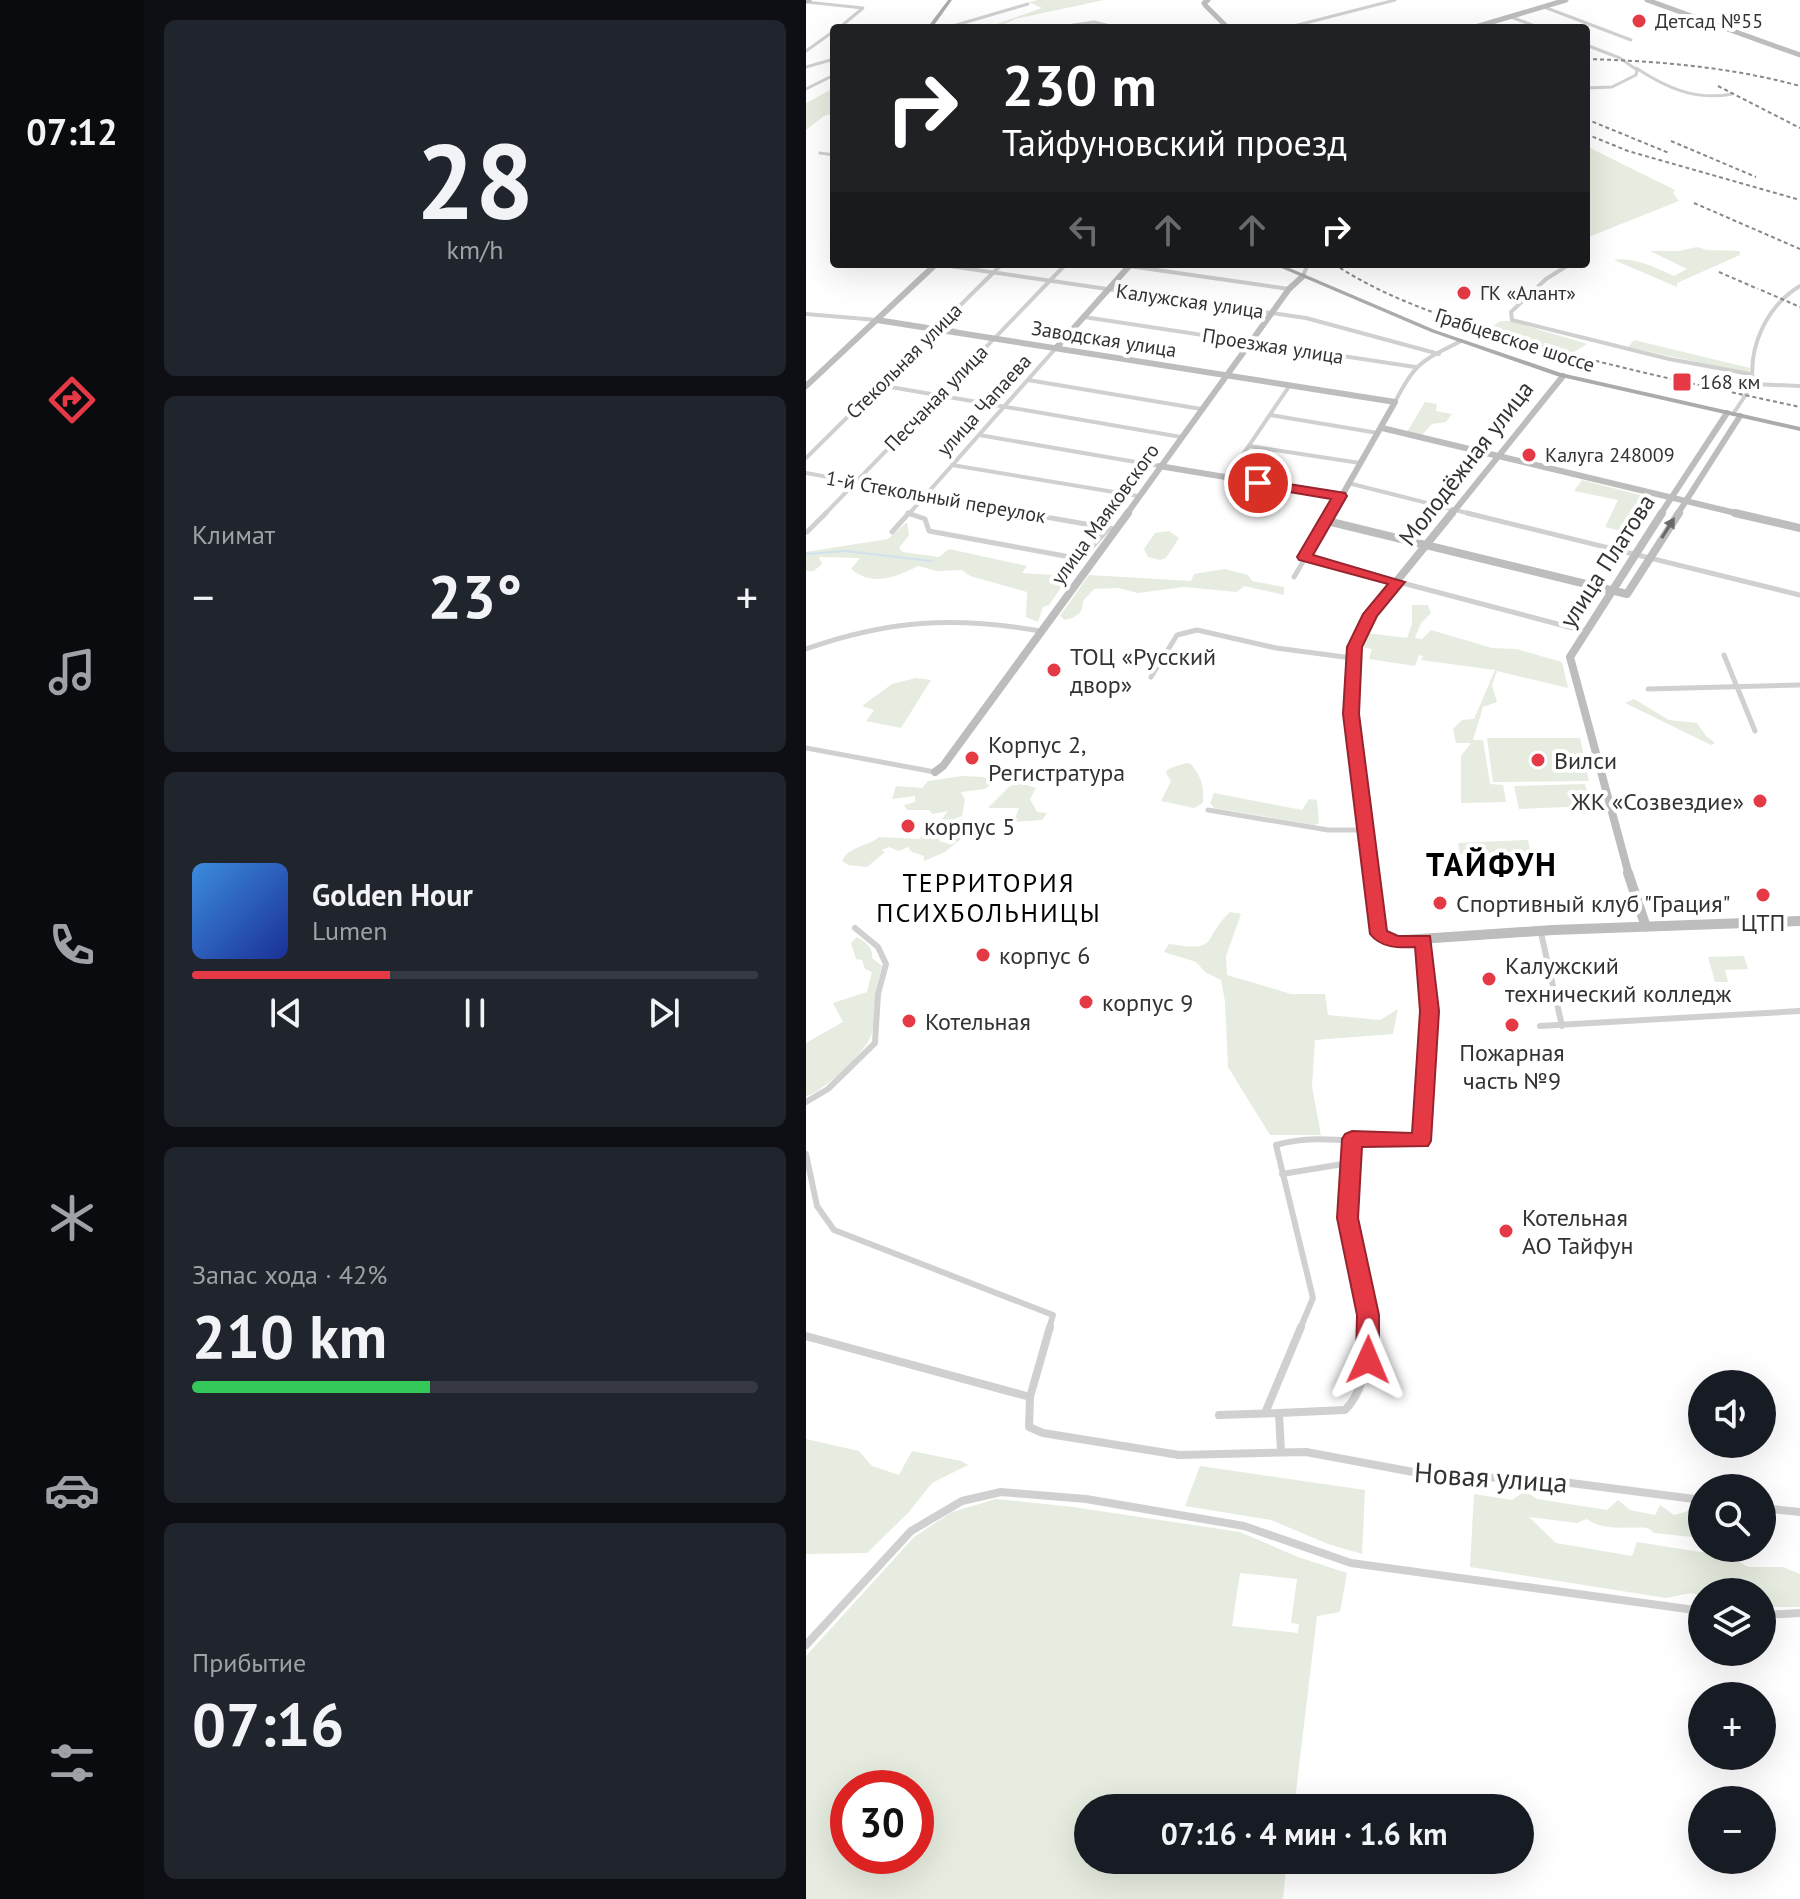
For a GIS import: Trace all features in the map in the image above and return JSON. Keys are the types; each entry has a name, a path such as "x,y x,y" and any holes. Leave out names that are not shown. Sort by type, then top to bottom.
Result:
{"main road":[{"path":"932,24 950,0"},
{"name":"Грабцевское шоссе","path":"1284,268 1461,341 1563,376 1800,429"}],"street":[{"path":"1208,0 1206,6 1224,24"},
{"path":"1302,24 1395,0"},
{"path":"1486,24 1566,0"},
{"path":"1647,0 1800,55"},
{"path":"807,1 863,8 844,24"},
{"path":"960,24 1028,4"},
{"path":"1544,7 1589,24"},
{"path":"1511,17 1529,24"},
{"path":"1068,24 1084,20 1110,24"},
{"path":"1590,24 1631,40"},
{"path":"806,51 830,34"},
{"path":"1590,47 1686,95 1700,98 1732,94"},
{"path":"806,67 830,60"},
{"path":"1590,88 1623,84 1636,75 1636,68"},
{"path":"806,89 830,77"},
{"path":"820,153 830,154"},
{"path":"806,386 932,268"},
{"name":"Калужская улица","path":"965,268 1334,323 1439,354"},
{"name":"Стекольная улица","path":"806,458 998,268"},
{"name":"Песчаная улица","path":"807,532 1062,268"},
{"name":"улица Чапаева","path":"892,532 1127,268"},
{"path":"1150,268 1289,289"},
{"path":"1303,276 1306,268"},
{"path":"1560,268 1511,312 1512,320 1669,359 1750,374"},
{"name":"улица Маяковского","path":"935,772 943,766 995,696 1112,528 1271,313 1303,276"},
{"path":"1753,384 1750,374 1766,318 1787,291 1800,286"},
{"name":"Заводская улица","path":"806,314 877,320 1395,402"},
{"name":"Проезжая улица","path":"1084,317 1415,367"},
{"path":"1294,577 1415,367 1432,353 1448,350 1461,341"},
{"name":"Молодёжная улица","path":"1424,940 1402,942 1386,939 1379,934 1351,719 1352,658 1370,614 1563,376"},
{"path":"1028,380 1201,409"},
{"path":"1753,384 1800,386"},
{"path":"1733,414 1753,384"},
{"path":"879,385 1181,437"},
{"path":"1227,478 1290,385"},
{"name":"улица Платова","path":"1646,927 1616,836 1570,657 1635,553 1733,414"},
{"name":"улица Платова","path":"1610,592 1627,594 1685,501 1733,414"},
{"path":"1270,415 1380,431 1800,528"},
{"path":"979,435 1340,496"},
{"path":"1249,446 1360,463"},
{"path":"952,465 1138,496"},
{"name":"1-й Стекольный переулок","path":"806,473 1112,528"},
{"path":"1348,483 1800,595"},
{"path":"908,513 925,519 929,531 1081,559 1112,528"},
{"path":"1327,521 1610,592"},
{"path":"1304,557 1584,631"},
{"path":"806,649 861,629 922,620 979,620 1042,628"},
{"path":"1151,677 1177,635 1197,630 1276,648 1352,658"},
{"path":"1724,655 1755,731"},
{"path":"1648,689 1800,685"},
{"path":"806,748 935,772"},
{"path":"1208,810 1312,828 1366,830"},
{"path":"1265,1413 1313,1298 1276,1145 1288,1140 1352,1139 1416,1143 1423,1136 1429,1011 1424,940 1800,921"},
{"path":"806,1102 828,1089 875,1043 878,994 886,964 878,947 855,928"},
{"path":"1541,933 1562,1026"},
{"path":"1540,1026 1800,1011"},
{"path":"1219,1415 1345,1410 1351,1404 1368,1360 1368,1315 1347,1218 1352,1139"},
{"name":"Новая улица","path":"806,1154 818,1212 823,1222 834,1230 1053,1315 1030,1397 1029,1427 1043,1433 1179,1455 1281,1452 1342,1457 1440,1477 1532,1478 1688,1498"},
{"path":"1282,1174 1349,1163"},
{"path":"806,1336 1030,1397"},
{"path":"1279,1413 1281,1452"},
{"path":"806,1645 911,1531 962,1501 1001,1492 1086,1499 1244,1526 1351,1563 1688,1609"},
{"path":"1776,1509 1800,1512"},
{"path":"1776,1614 1800,1613"}],"shaded area":[{"path":"1104,0 997,24 1042,8 1029,2"},
{"path":"830,90 830,114 806,130 806,103"},
{"path":"1590,148 1675,190 1673,193 1679,201 1590,236"},
{"path":"1697,247 1740,251 1740,255 1677,283 1677,287 1614,260 1636,261 1674,276 1687,269 1650,251 1679,251"},
{"path":"1500,321 1511,321 1587,344 1571,354 1494,332 1492,327"},
{"path":"1634,340 1750,368 1748,372 1733,370 1628,347"},
{"path":"1425,402 1437,404 1436,411 1452,414 1446,422 1432,424 1422,435 1407,432"},
{"path":"1582,480 1640,495 1640,503 1655,508 1637,535 1605,527 1618,500 1574,491"},
{"path":"907,522 909,535 899,548 903,552 939,557 949,549 1027,566 1022,573 1069,576 1049,605 1043,607 1038,622 1026,617 1027,592 970,576 962,570 937,571 918,566 893,577 876,579 867,578 851,569 860,558 819,557 822,564 814,571 806,571 806,552 888,539"},
{"path":"1169,531 1179,538 1166,558 1148,557 1144,549 1155,533"},
{"path":"1225,569 1248,575 1252,581 1284,587 1284,595 1244,586 1237,592 1184,587 1138,593 1118,588 1094,589 1083,601 1078,614 1065,620 1060,616 1089,575 1191,581 1194,574"},
{"path":"1412,605 1428,605 1431,613 1421,623 1415,638 1422,639 1431,630 1492,648 1516,649 1562,662 1568,688 1497,671 1492,685 1497,702 1483,707 1473,740 1483,740 1490,784 1503,785 1506,802 1461,803 1461,756 1471,743 1456,743 1453,729 1462,720 1474,719 1495,670 1421,660 1423,656 1419,655 1415,666 1369,659 1372,649 1361,647 1367,633 1407,638 1412,624"},
{"path":"916,678 931,680 901,728 866,721 874,710 862,706 892,684"},
{"path":"1634,699 1669,720 1697,723 1715,743 1711,745 1625,703"},
{"name":"Вилси","path":"1487,738 1580,738 1589,781 1493,782"},
{"path":"1186,763 1195,769 1203,787 1203,803 1194,808 1161,801 1171,781 1166,773 1168,769"},
{"path":"962,776 983,777 994,782 985,789 961,792 965,800 962,816 951,820 939,836 939,841 946,843 952,827 962,825 962,838 945,852 924,861 924,856 908,847 899,851 889,847 881,850 885,852 867,867 848,865 842,861 849,852 879,837 920,839 926,828 938,824 948,811 932,814 929,810 907,810 904,805 915,802 915,796 892,799 896,786 922,788 928,781"},
{"path":"1021,783 1036,788 1030,799 1037,812 1047,813 1042,820 1014,822 1019,808 988,808 1010,786"},
{"path":"1585,784 1591,806 1519,809 1514,786"},
{"path":"1214,793 1302,810 1309,799 1317,800 1319,823 1315,825 1214,808 1210,803"},
{"path":"1528,840 1530,851 1460,854 1458,843"},
{"path":"1230,912 1241,914 1226,956 1227,975 1291,994 1325,994 1328,1015 1380,1020 1398,1009 1393,1034 1315,1040 1312,1087 1321,1135 1270,1135 1228,1067 1221,980 1205,972 1196,962 1164,952 1169,944 1196,946 1208,942"},
{"path":"857,937 868,945 872,958 882,966 871,1036 861,1052 842,1071 822,1088 806,1096 806,1043 843,1022 833,1003 867,992 872,972 865,969 862,960 856,959 851,943"},
{"path":"1744,956 1748,969 1725,970 1728,982 1715,982 1708,957"},
{"path":"806,1439 859,1451 872,1466 899,1475 912,1451 968,1465 932,1483 909,1512 867,1553 806,1554"},
{"path":"1200,1466 1365,1490 1362,1554 1328,1544 1271,1520 1185,1506"},
{"path":"1525,1491 1537,1499 1607,1510 1618,1500 1630,1510 1655,1515 1660,1505 1674,1515 1688,1511 1688,1537 1654,1533 1648,1528 1609,1527 1587,1519 1577,1523 1529,1517 1556,1543 1632,1556 1637,1542 1688,1550 1688,1562 1740,1562 1748,1567 1783,1567 1800,1574 1800,1607 1776,1607 1776,1578 1688,1578 1688,1594 1666,1598 1470,1567 1474,1494 1512,1500"},
{"path":"996,1499 1240,1532 1298,1557 1347,1573 1340,1612 1317,1616 1296,1794 1074,1794 1074,1874 1286,1874 1283,1899 806,1899 806,1656 914,1537 952,1512","holes":["1240,1573 1297,1579 1291,1623 1299,1624 1298,1633 1232,1626"]}],"waterway":[{"path":"944,327 957,330"},
{"path":"806,554 846,551 931,561"}],"railway":[{"path":"1590,59 1694,66 1800,86"},
{"path":"1718,86 1800,128"},
{"path":"1590,121 1669,153"},
{"path":"1590,136 1628,151 1800,200"},
{"path":"1671,141 1756,177"},
{"path":"1694,203 1800,249"},
{"path":"1340,268 1393,296 1476,327 1609,364 1800,407"},
{"path":"1719,272 1758,289"},
{"path":"1761,290 1800,307"}],"place":[{"name":"Детсад №55","path":"1639,21"},
{"name":"ГК «Алант»","path":"1464,293"},
{"name":"168 км","path":"1682,382"},
{"name":"Калуга 248009","path":"1529,455"},
{"name":"ТОЦ «Русский двор»","path":"1054,670"},
{"name":"Корпус 2, Регистратура","path":"972,758"},
{"name":"Вилси","path":"1538,760"},
{"name":"ЖК «Созвездие»","path":"1760,801"},
{"name":"корпус 5","path":"908,826"},
{"name":"ЦТП","path":"1763,895"},
{"name":"Спортивный клуб \"Грация\"","path":"1440,903"},
{"name":"корпус 6","path":"983,955"},
{"name":"Калужский технический колледж","path":"1489,979"},
{"name":"корпус 9","path":"1086,1002"},
{"name":"Котельная","path":"909,1021"},
{"name":"Пожарная часть №9","path":"1512,1025"},
{"name":"Котельная АО Тайфун","path":"1506,1231"}],"district":[{"name":"ТАЙФУН","path":"1492,864"},
{"name":"ТЕРРИТОРИЯ ПСИХБОЛЬНИЦЫ","path":"989,897"}],"route":[{"path":"1258,483 1340,496 1304,557 1397,582 1370,614 1355,647 1351,714 1379,934 1396,942 1424,940 1429,1011 1421,1141 1352,1139 1347,1218 1368,1315 1368,1360"}]}
